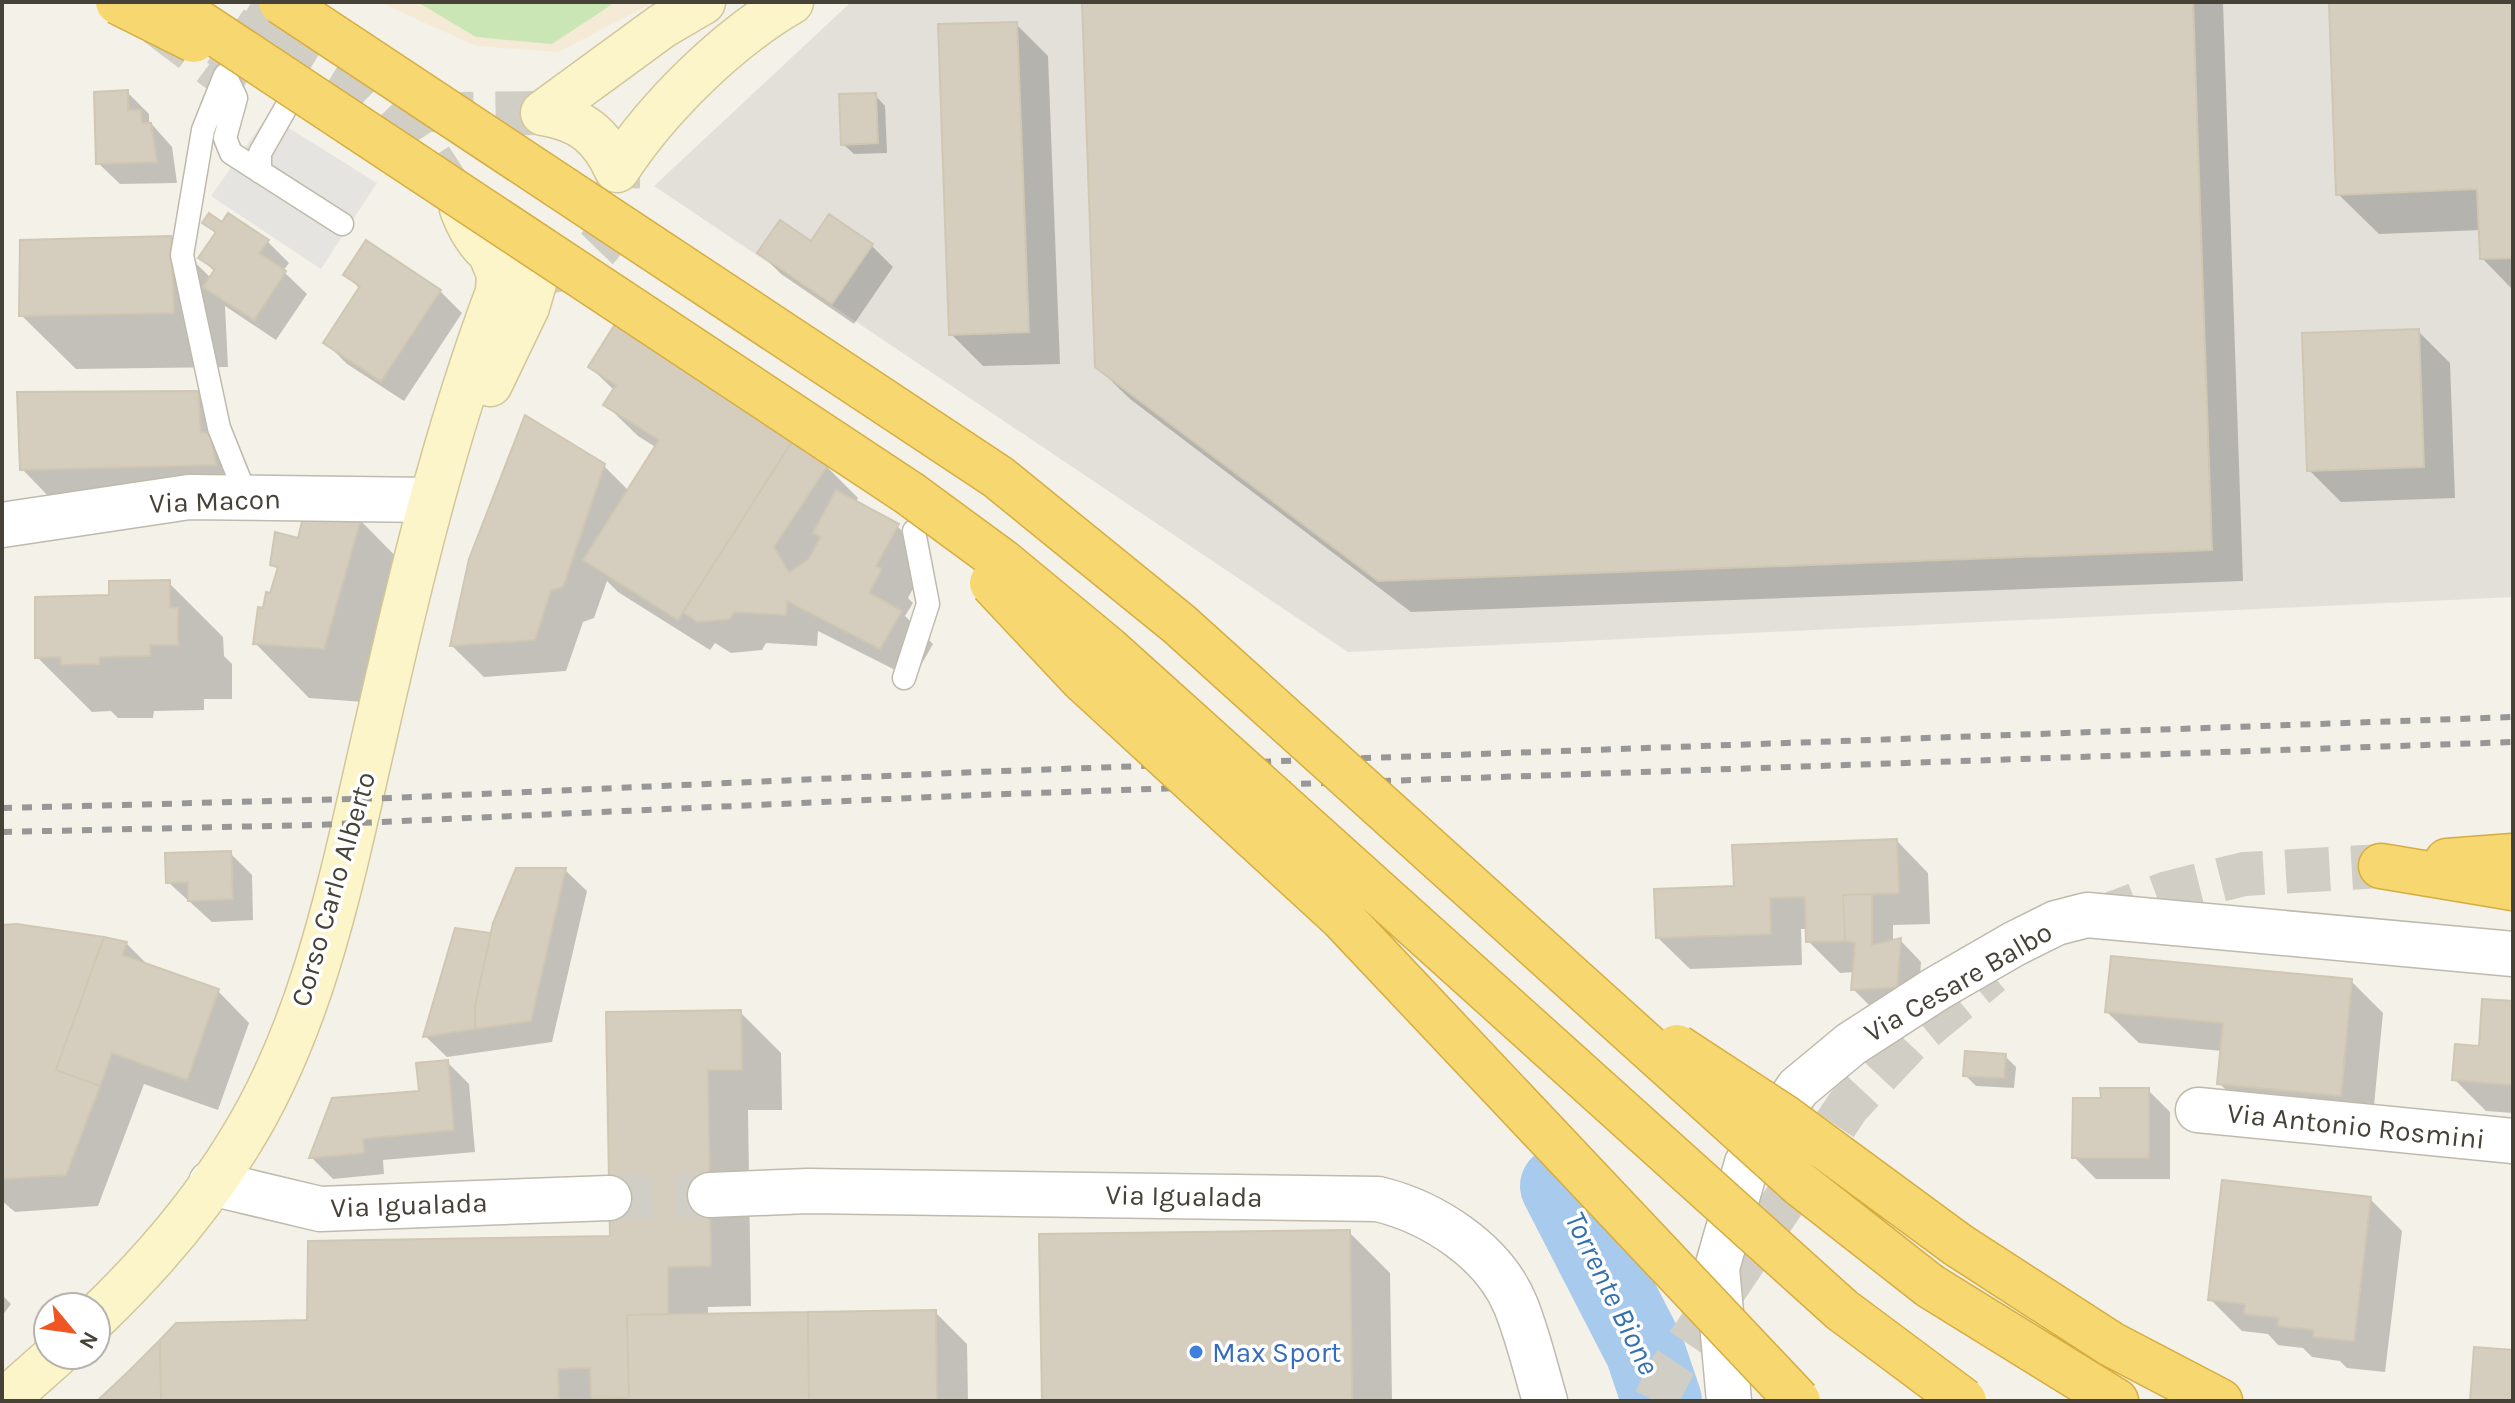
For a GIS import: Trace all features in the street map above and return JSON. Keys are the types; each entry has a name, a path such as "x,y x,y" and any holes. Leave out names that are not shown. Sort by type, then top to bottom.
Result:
{"highway":[{"path":"118,2 290,94"},
{"path":"168,2 290,94 912,512 1003,562 1107,648 1734,1216 1842,1310 1964,1401"},
{"path":"281,2 998,477 1179,624 1392,820 1800,1184 1919,1277 1983,1322 2116,1401"},
{"path":"912,512 1082,679 1342,918 1798,1401"},
{"path":"2513,856 2381,866 2513,888"},
{"path":"1614,1016 1691,1054 2034,1297 2111,1344 2220,1401"}],"main road":[{"path":"703,2 662,26 543,113 567,117 589,129 607,147 617,170 636,141 696,77 769,14 791,2"},
{"path":"462,209 471,233 492,257"},
{"name":"Corso Carlo Alberto","path":"429,500 512,341 537,273 513,268 492,257"},
{"name":"Corso Carlo Alberto","path":"112,1300 163,1244 211,1183 239,1144 276,1072 327,932 429,500 498,292 499,274 492,257"},
{"path":"4,1401 38,1371"}],"street":[{"name":"Via Macon","path":"2,525 189,497 429,500"},
{"name":"Via Cesare Balbo","path":"1729,1401 1717,1268 1747,1163 1798,1088 1817,1071 1912,1005 2001,951 2056,923 2087,915 2513,954"},
{"name":"Via Antonio Rosmini","path":"2198,1110 2513,1141"},
{"name":"Via Igualada","path":"211,1183 320,1209 609,1198"},
{"name":"Via Igualada","path":"710,1195 808,1191 1378,1199 1412,1207 1484,1258 1515,1303 1545,1401"}],"lane":[{"path":"247,498 219,428 182,255 203,130 225,75 234,88 236,98 227,127 228,148 342,224"},
{"path":"260,172 260,153 290,94"},
{"path":"904,678 928,604 912,512"}],"shaded area":[{"path":"379,2 655,2 558,52 476,46"},
{"path":"851,2 2513,2 2513,597 1348,652 654,186"},
{"path":"268,115 377,183 321,269 211,196"}],"green space":[{"path":"609,2 611,5 552,44 476,37 419,3"}],"building":[{"path":"1082,2 2193,2 2212,550 1378,581 1095,367"},
{"path":"2329,2 2513,2 2513,258 2480,259 2477,189 2336,195"},
{"path":"1017,22 1029,332 949,335 938,24"},
{"path":"128,90 128,110 141,110 142,123 151,123 157,162 96,164 94,92"},
{"path":"876,93 878,143 841,145 839,94"},
{"path":"209,213 222,222 228,213 269,240 259,253 286,271 254,320 203,287 215,269 198,258 216,232 202,223"},
{"path":"829,214 873,244 832,304 757,253 780,220 811,241"},
{"path":"171,236 174,313 19,316 20,240"},
{"path":"366,240 441,290 381,381 323,343 360,286 343,275"},
{"path":"617,321 793,440 678,620 583,560 659,440 603,405 616,385 588,367"},
{"path":"2419,329 2424,467 2307,471 2302,333"},
{"path":"198,391 201,432 210,433 216,465 20,470 17,392"},
{"path":"525,415 605,464 563,587 551,590 535,640 450,646 469,559"},
{"path":"793,440 828,465 774,547 789,572 808,560 821,537 813,533 836,490 899,524 876,566 882,569 869,593 902,611 880,649 787,601 786,615 734,612 730,619 697,622 683,612"},
{"path":"305,510 361,519 324,649 253,644 258,607 263,608 266,592 270,593 278,567 270,565 275,532 298,538"},
{"path":"170,580 170,607 178,608 178,645 150,645 150,656 100,657 99,664 61,665 61,657 35,658 35,597 109,595 109,581"},
{"path":"1897,839 1899,893 1843,895 1845,941 1806,942 1805,897 1770,898 1771,934 1656,938 1654,889 1734,886 1732,845"},
{"path":"231,851 233,899 188,901 188,882 166,883 165,853"},
{"path":"516,868 566,868 531,1021 475,1029 475,1006 493,923"},
{"path":"1872,894 1872,945 1901,938 1897,987 1851,990 1855,943 1845,941 1843,895"},
{"path":"17,924 104,937 56,1070 100,1086 66,1175 2,1179 2,925"},
{"path":"455,928 491,933 475,1006 475,1029 423,1037"},
{"path":"104,937 127,942 122,955 219,989 187,1080 112,1053 100,1086 56,1070"},
{"path":"2111,956 2352,979 2341,1096 2217,1084 2223,1023 2105,1012"},
{"path":"2482,999 2513,1001 2513,1085 2452,1080 2455,1044 2479,1046"},
{"path":"741,1010 742,1070 708,1070 711,1266 668,1267 668,1314 627,1315 629,1398 591,1399 590,1368 558,1369 559,1401 161,1401 160,1340 176,1323 307,1320 308,1241 610,1236 606,1012"},
{"path":"1965,1051 2006,1054 2004,1078 1963,1076"},
{"path":"448,1060 454,1130 363,1139 364,1153 309,1158 332,1098 419,1091 416,1063"},
{"path":"2100,1088 2149,1088 2149,1158 2072,1158 2073,1098 2101,1098"},
{"path":"2222,1180 2371,1197 2354,1341 2313,1337 2314,1330 2278,1326 2279,1318 2244,1314 2245,1304 2208,1300"},
{"name":"Max Sport","path":"1350,1230 1352,1401 1042,1401 1039,1234"},
{"path":"936,1310 937,1401 809,1401 808,1312"},
{"path":"808,1312 809,1401 629,1401 627,1315"},
{"path":"160,1340 161,1401 97,1401 129,1371"},
{"path":"2474,1347 2513,1350 2513,1401 2470,1401"}],"waterway":[{"name":"Torrente Bione","path":"1560,1186 1645,1351 1662,1401"}],"tunnel":[{"path":"252,2 311,41"},
{"path":"157,24 225,75 262,22"},
{"path":"280,34 371,90 415,135 453,193"},
{"path":"430,109 457,114 543,113"},
{"path":"537,273 559,270 577,263 603,242 616,210 617,170"},
{"path":"2095,920 2168,893 2244,874 2381,866"},
{"path":"1655,1401 1672,1368 1848,1106 1909,1041 1991,973"},
{"path":"609,1198 710,1195"}],"railway":[{"path":"2,808 391,798 976,772 2513,717"},
{"path":"2,832 314,825 978,795 2513,742"}],"place":[{"name":"Max Sport","path":"1196,1352"}]}
